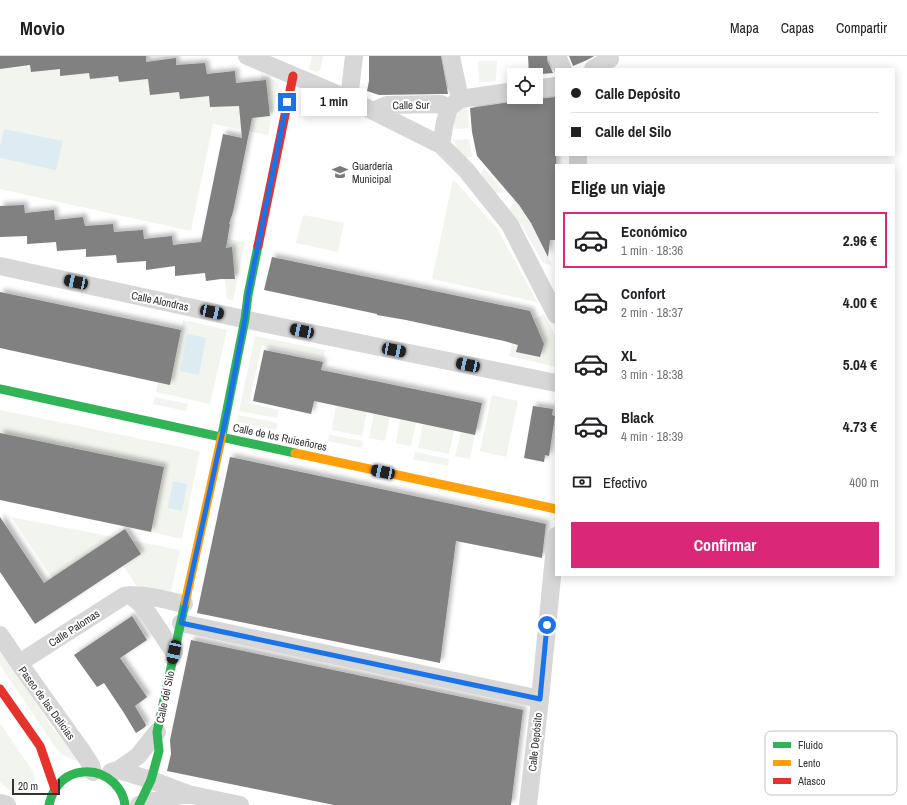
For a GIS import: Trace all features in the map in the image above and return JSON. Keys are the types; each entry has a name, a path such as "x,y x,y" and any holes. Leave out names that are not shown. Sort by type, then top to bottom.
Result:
{"street":[{"path":"247,56 349,99 441,145 466,170 510,225 555,313"},
{"path":"349,99 354,56"},
{"path":"441,145 445,122 454,104 450,56"},
{"path":"557,56 563,68"},
{"path":"595,68 609,61"},
{"name":"Calle del Silo","path":"139,805 152,780 159,751 157,732 228,408 245,319 248,295 293,76"},
{"path":"543,88 555,86"},
{"name":"Calle Sur","path":"373,111 387,105 454,104 507,93"},
{"name":"Calle Alondras","path":"0,266 245,319 555,383"},
{"name":"Calle de los Ruiseñores","path":"0,389 555,508"},
{"name":"Calle Depósito","path":"528,805 555,546"},
{"path":"130,595 142,595 184,604"},
{"path":"130,595 148,612 174,652"},
{"name":"Calle Palomas","path":"19,664 124,596 130,595"},
{"path":"181,623 540,699"},
{"name":"Paseo de las Delicias","path":"0,635 19,664 97,772"},
{"path":"0,689 40,746 51,755"},
{"name":"Calle del Silo","path":"97,772 138,756 157,732"},
{"path":"40,746 47,766 47,800"},
{"path":"67,766 152,780 188,794 240,805"},
{"path":"47,800 64,779 97,772 113,781 120,790 125,805"},
{"path":"139,805 160,798 188,794"},
{"path":"0,803 7,805"}],"shaded area":[{"path":"312,56 323,56 319,71 316,72 309,69"},
{"path":"478,61 497,61 496,81 479,82"},
{"path":"30,66 31,72 60,68 60,75 89,73 90,79 118,76 134,80 148,79 150,95 179,92 209,96 211,107 239,106 241,120 270,116 266,80 261,81 261,73 279,83 268,135 213,124 191,231 0,189 0,69"},
{"path":"467,104 469,128 454,129 454,120 459,111"},
{"path":"4,129 63,141 56,170 0,158 0,147"},
{"path":"469,139 472,157 462,158 456,152 455,140"},
{"path":"484,168 505,192 495,194 479,176"},
{"path":"453,179 497,228 537,302 432,279"},
{"path":"515,200 532,224 552,265 543,263 523,227 509,210"},
{"path":"303,215 344,223 338,252 296,243"},
{"path":"203,234 245,242 233,300 227,299 225,279 235,278 232,248 218,249 202,242"},
{"path":"544,314 555,335 555,367 509,356 512,343 518,344 517,352 540,357 544,344 533,320"},
{"path":"183,320 227,330 210,404 156,392 158,382 170,384"},
{"path":"187,334 206,338 199,375 180,371"},
{"path":"255,336 325,350 324,358 262,345 249,403 279,410 277,418 239,411"},
{"path":"492,395 518,401 506,457 480,451"},
{"path":"155,397 188,404 186,411 153,404"},
{"path":"336,405 367,412 362,436 332,430"},
{"path":"0,410 200,451 182,539 151,532 164,467 0,433"},
{"path":"374,413 390,416 385,441 369,438"},
{"path":"238,415 278,423 276,430 237,422"},
{"path":"400,419 416,422 411,446 396,443"},
{"path":"423,424 454,430 449,454 418,448"},
{"path":"461,432 475,435 470,459 455,456"},
{"path":"329,435 363,441 362,448 328,441"},
{"path":"415,452 449,459 448,466 413,459"},
{"path":"173,481 187,484 182,511 168,508"},
{"path":"11,517 180,550 171,591 137,586 123,566 141,554 52,578"},
{"path":"0,649 54,730 78,756 79,758 77,761 64,756 55,747 0,665"},
{"path":"0,723 34,773 33,788 28,793 20,795 15,794 0,782"}],"building":[{"path":"0,56 146,56 146,62 176,58 176,65 205,63 207,74 235,71 236,83 266,80 270,116 252,118 233,212 229,224 226,248 232,247 235,279 206,281 205,273 175,276 175,266 146,270 146,261 117,263 116,255 86,257 86,249 57,251 56,242 27,244 27,236 0,237 0,206 24,205 25,213 54,210 55,220 83,217 85,226 113,224 114,232 143,230 144,239 172,236 173,245 201,242 223,134 242,138 239,106 210,107 209,96 180,99 179,92 150,95 148,79 119,82 118,76 90,79 89,73 60,76 60,69 31,72 30,65 0,69"},
{"path":"369,56 441,56 448,94 379,95 367,91 369,81"},
{"path":"528,56 547,56 547,60 553,73 543,74 543,68 529,68"},
{"path":"569,56 594,56 573,66"},
{"path":"555,97 555,240 550,240 548,257 531,223 519,205 477,156 472,132 470,108 507,102 507,104 543,104 543,98"},
{"path":"272,257 530,311 544,344 540,357 516,352 518,345 504,341 264,290"},
{"path":"0,292 181,330 170,385 0,348"},
{"path":"264,350 323,362 321,370 482,403 475,435 314,401 311,414 253,401"},
{"path":"533,406 553,409 552,415 555,416 549,456 545,455 544,462 524,458"},
{"path":"0,433 164,467 151,532 0,500"},
{"path":"230,457 546,524 542,558 456,541 440,663 197,613"},
{"path":"0,517 44,583 125,529 141,554 35,624 0,572"},
{"path":"132,616 147,640 120,658 147,697 135,706 146,725 136,733 104,683 97,687 74,655"},
{"path":"191,640 523,710 511,805 334,805 167,771 171,754 170,740"}],"traffic: fast":[{"path":"222,435 258,246"},
{"path":"0,389 295,453"},
{"path":"139,805 151,780 159,751 157,732 185,603"},
{"path":"49,805 53,793 58,785 65,779 81,772 90,772 106,777 118,788 124,799 125,805"}],"traffic: slow":[{"path":"185,603 222,435"},
{"path":"295,453 555,509"}],"traffic: jam":[{"path":"258,246 293,76"},
{"path":"0,689 40,746 55,789"}],"place":[{"name":"Guardería Municipal","path":"340,172"}],"route":[{"path":"287,102 248,295 245,319 228,408 181,623 540,699 547,625"}]}
